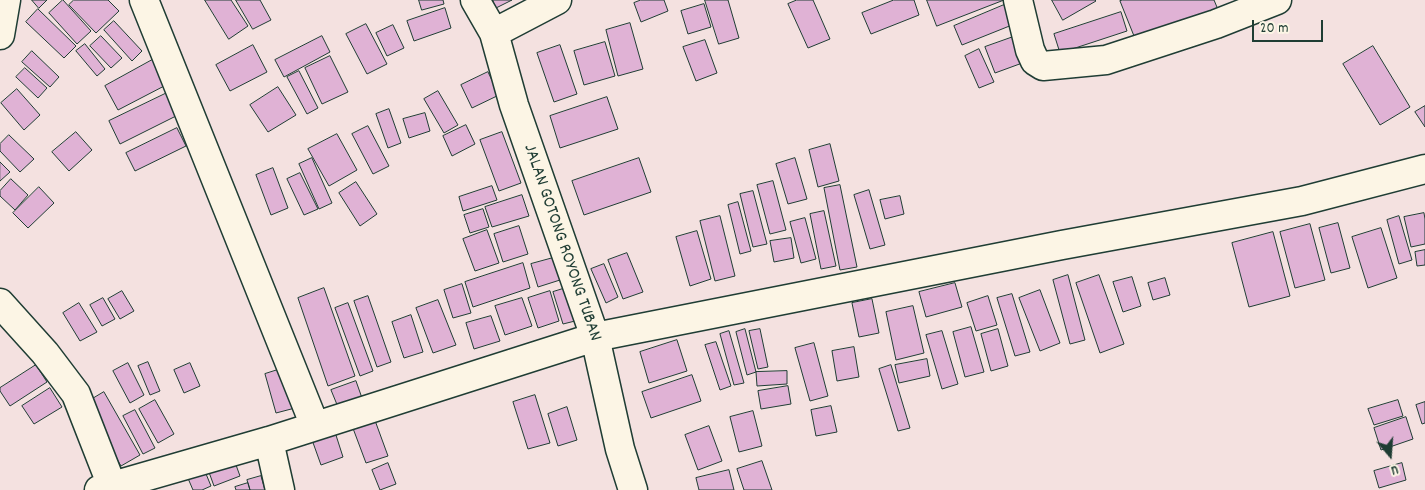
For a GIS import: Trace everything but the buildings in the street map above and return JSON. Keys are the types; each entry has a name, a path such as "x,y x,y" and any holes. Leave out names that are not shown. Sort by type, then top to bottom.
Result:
{"street":[{"path":"0,35 6,0"},
{"path":"144,0 315,426"},
{"name":"JALAN GOTONG ROYONG TUBAN","path":"475,0 494,32 514,105 595,337 620,449 633,490"},
{"path":"494,32 557,0"},
{"path":"1018,0 1030,50 1035,61 1043,66 1106,60 1216,24 1277,0"},
{"path":"0,303 45,353 76,394 106,488 269,442 595,337 1062,245 1302,201 1425,169"},
{"path":"269,442 280,490"}]}
